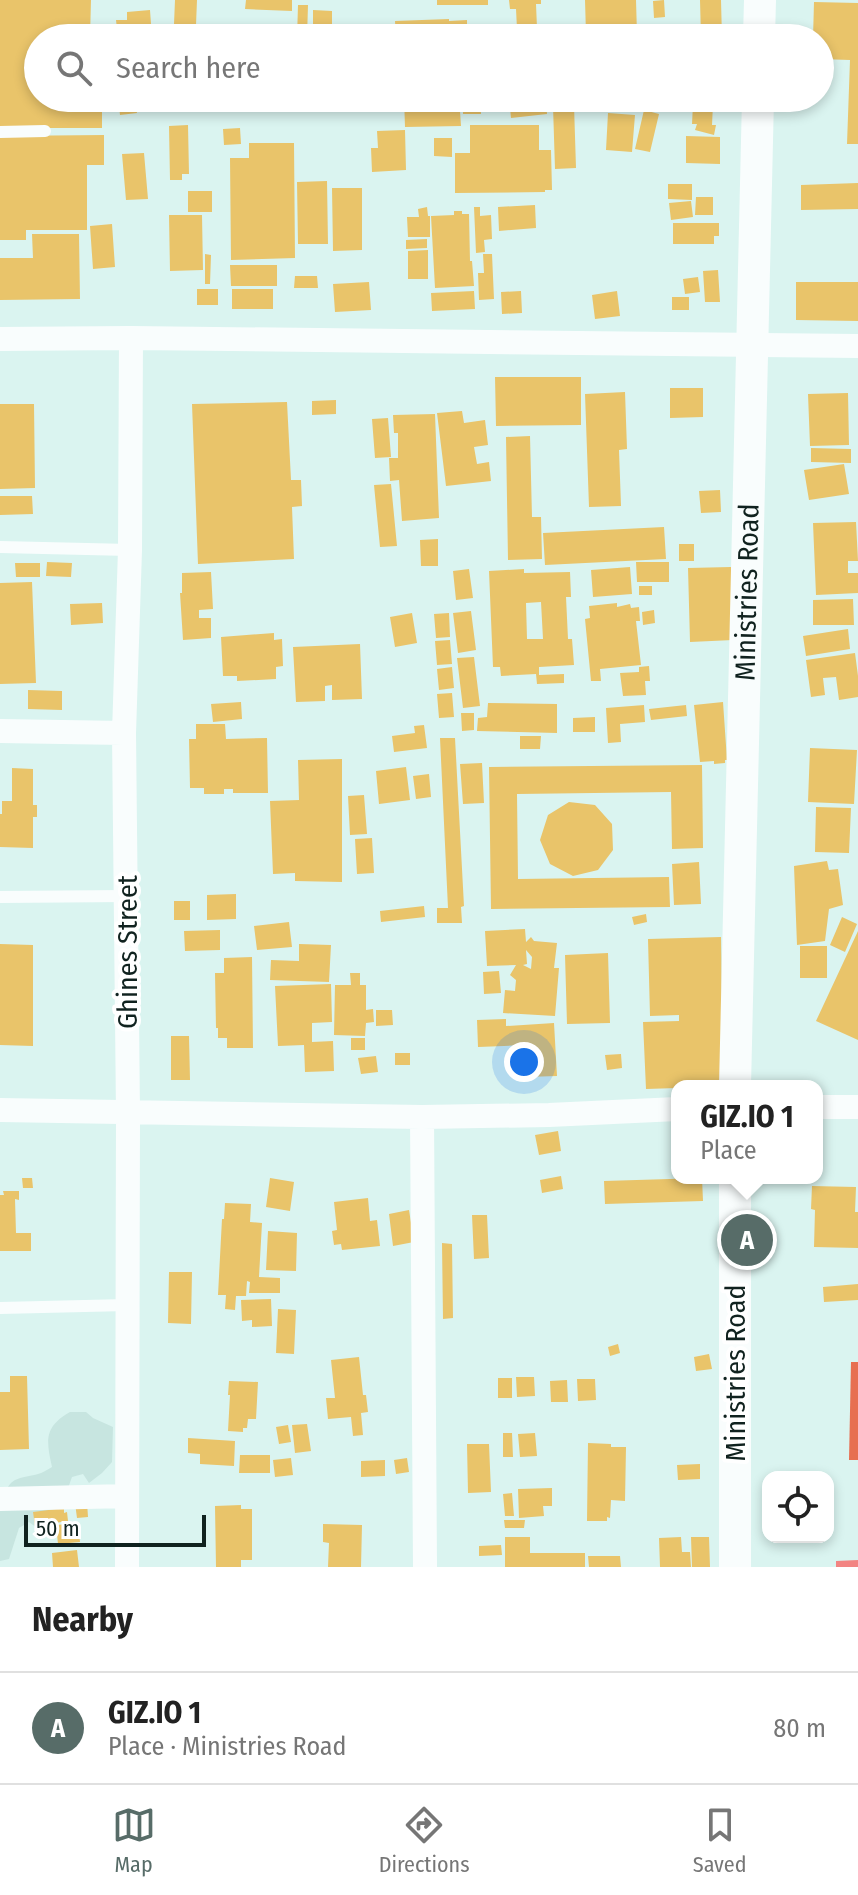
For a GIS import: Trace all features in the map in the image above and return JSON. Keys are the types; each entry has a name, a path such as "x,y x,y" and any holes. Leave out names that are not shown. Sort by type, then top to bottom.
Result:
{"street":[{"path":"759,24 760,0"},
{"name":"Ministries Road","path":"735,1080 758,112"},
{"name":"Ghines Street","path":"127,1567 128,1113 124,733 130,550 131,338"},
{"path":"0,339 858,346"},
{"path":"0,731 124,733"},
{"path":"823,1107 858,1107"},
{"path":"0,1110 422,1117 671,1109"},
{"path":"422,1117 425,1567"},
{"name":"Ministries Road","path":"735,1184 735,1567"},
{"path":"0,1499 127,1496"}],"lane":[{"path":"0,132 45,131"},
{"path":"0,547 130,550"},
{"path":"0,897 127,896"},
{"path":"0,1308 127,1305"}],"green space":[{"path":"70,1412 86,1412 113,1427 112,1462 89,1483 83,1474 72,1477 58,1516 49,1531 29,1522 19,1528 9,1559 0,1561 0,1492 6,1491 15,1480 40,1474 52,1467 49,1435 55,1423"}],"building: Homes":[{"path":"0,0 91,0 90,24 24,24 24,112 102,112 102,128 0,128"},
{"path":"175,0 197,0 196,24 174,24"},
{"path":"246,0 292,0 292,11 245,9"},
{"path":"437,0 488,0 488,5 437,5"},
{"path":"509,0 541,0 541,4 536,4 537,24 517,24 516,9 510,9"},
{"path":"585,0 636,0 637,24 586,24"},
{"path":"664,0 665,17 654,18 653,1"},
{"path":"700,0 721,0 722,24 701,24"},
{"path":"814,2 858,3 858,144 847,144 850,60 834,59 834,24 813,24"},
{"path":"298,5 308,5 307,24 297,24"},
{"path":"150,10 151,24 116,24 116,20 127,20 127,12"},
{"path":"313,10 332,11 332,24 313,24"},
{"path":"449,19 467,20 467,24 395,24 395,21"},
{"path":"404,112 460,112 461,126 405,127"},
{"path":"510,112 547,112 547,114 511,118"},
{"path":"553,112 574,112 576,168 555,169"},
{"path":"644,112 659,114 650,152 635,149"},
{"path":"693,112 713,112 712,125 716,125 714,135 695,130 697,124 692,124"},
{"path":"608,113 635,115 632,152 606,150"},
{"path":"188,125 189,174 182,174 182,180 170,180 169,126"},
{"path":"470,125 539,125 539,150 551,150 552,190 455,193 455,153 470,153"},
{"path":"240,128 241,144 224,145 223,129"},
{"path":"405,130 406,170 372,172 371,148 378,148 377,131"},
{"path":"104,135 104,165 87,165 87,230 26,230 26,240 0,240 0,136"},
{"path":"686,136 720,137 720,164 686,163"},
{"path":"434,138 452,138 452,157 434,156"},
{"path":"249,143 294,143 295,258 231,260 230,158 249,158"},
{"path":"144,153 148,199 126,200 122,154"},
{"path":"327,181 328,244 298,244 297,182"},
{"path":"858,183 858,209 801,210 801,185"},
{"path":"668,184 692,184 692,200 668,199"},
{"path":"332,188 362,188 362,250 333,251"},
{"path":"188,191 212,191 212,212 188,212"},
{"path":"696,197 713,197 713,215 695,215"},
{"path":"691,201 693,217 671,220 669,203"},
{"path":"535,205 536,228 499,231 498,207"},
{"path":"427,207 430,237 408,237 407,217 419,217 418,209"},
{"path":"474,207 480,207 480,216 491,215 492,239 484,240 485,252 476,253"},
{"path":"454,211 469,214 474,286 435,288 431,216 454,215"},
{"path":"169,215 202,215 203,270 170,271"},
{"path":"673,223 719,223 719,236 714,236 714,244 673,244"},
{"path":"112,224 115,267 93,269 90,226"},
{"path":"32,234 79,234 80,299 0,300 0,258 33,258"},
{"path":"427,239 427,248 406,249 406,240"},
{"path":"428,250 428,279 408,279 408,251"},
{"path":"205,254 211,255 210,284 205,284"},
{"path":"483,254 492,254 494,299 479,300 478,273 484,273"},
{"path":"230,265 277,265 277,286 231,286"},
{"path":"718,270 720,302 705,302 703,271"},
{"path":"295,276 317,276 318,288 294,288"},
{"path":"698,277 700,292 685,294 683,279"},
{"path":"369,282 371,310 335,312 333,284"},
{"path":"796,282 858,282 858,321 796,320"},
{"path":"197,289 218,289 218,305 197,305"},
{"path":"232,289 273,289 273,309 232,309"},
{"path":"474,291 475,309 432,311 431,293"},
{"path":"521,291 522,313 502,314 501,292"},
{"path":"617,291 620,316 595,319 592,295"},
{"path":"672,297 689,297 689,310 672,310"},
{"path":"495,377 581,377 581,425 496,426"},
{"path":"670,388 703,388 703,417 670,418"},
{"path":"625,392 627,449 619,450 621,506 589,507 585,394"},
{"path":"848,393 849,445 810,446 808,394"},
{"path":"336,400 336,414 312,415 312,401"},
{"path":"287,402 291,480 301,480 302,506 292,507 294,559 198,564 192,404"},
{"path":"0,404 34,404 35,488 0,489"},
{"path":"462,411 464,423 485,420 488,445 474,447 477,464 489,462 491,481 446,486 437,413"},
{"path":"435,414 439,518 402,521 399,480 390,481 389,458 398,458 398,433 394,433 393,415"},
{"path":"388,418 391,457 375,458 372,419"},
{"path":"530,436 532,517 541,517 542,559 508,560 506,437"},
{"path":"811,448 851,449 851,463 811,462"},
{"path":"844,464 849,494 809,500 804,470"},
{"path":"391,484 397,546 380,547 374,485"},
{"path":"720,490 721,512 701,513 699,491"},
{"path":"0,496 32,496 33,514 0,515"},
{"path":"856,522 858,561 848,561 848,573 858,573 858,593 816,595 813,523"},
{"path":"664,527 666,559 545,565 543,533"},
{"path":"438,539 438,566 421,566 420,540"},
{"path":"679,544 694,544 694,561 679,561"},
{"path":"47,562 72,563 71,577 46,576"},
{"path":"636,562 669,562 669,582 637,582"},
{"path":"15,563 40,563 40,577 16,577"},
{"path":"630,567 632,594 593,597 591,570"},
{"path":"731,567 733,640 690,642 688,568"},
{"path":"469,569 473,598 456,600 453,571"},
{"path":"524,569 524,573 570,572 571,597 566,597 568,639 572,639 574,665 539,667 539,675 564,674 564,683 537,684 536,674 501,676 500,667 493,667 489,571","holes":["541,602 543,639 527,639 526,603"]},
{"path":"211,572 213,609 199,610 199,618 211,618 211,638 183,640 182,573"},
{"path":"32,582 36,683 0,684 0,583"},
{"path":"639,586 652,586 652,595 639,595"},
{"path":"853,599 854,625 813,625 813,600"},
{"path":"102,603 103,623 71,625 70,604"},
{"path":"617,603 617,607 630,604 631,608 639,607 640,621 636,621 641,665 600,669 601,681 591,681 585,619 590,618 589,606"},
{"path":"654,610 655,623 643,625 642,612"},
{"path":"471,611 476,650 458,653 453,613"},
{"path":"412,613 417,643 395,647 390,617"},
{"path":"449,613 450,637 436,638 434,614"},
{"path":"848,629 850,649 806,656 803,636"},
{"path":"274,633 274,640 282,639 283,666 276,667 276,679 237,681 237,676 223,676 221,637"},
{"path":"450,640 452,664 437,665 435,641"},
{"path":"360,644 362,699 332,700 332,685 325,686 325,701 296,702 293,647"},
{"path":"855,653 858,697 839,700 836,677 823,678 825,695 811,697 806,660"},
{"path":"474,657 480,706 463,708 457,658"},
{"path":"649,666 650,681 645,681 646,695 623,696 620,673 639,672 639,667"},
{"path":"452,667 454,688 439,690 437,669"},
{"path":"28,690 62,691 62,710 28,709"},
{"path":"452,693 454,717 439,718 437,694"},
{"path":"241,702 242,719 213,722 211,704"},
{"path":"723,702 727,760 714,764 714,761 700,762 694,705"},
{"path":"488,703 557,704 557,733 477,731 478,718 487,717"},
{"path":"644,705 645,722 620,724 621,742 608,743 606,708"},
{"path":"686,705 687,716 651,720 649,709"},
{"path":"461,713 474,713 474,730 462,731"},
{"path":"595,717 595,732 573,732 573,718"},
{"path":"196,724 225,724 226,739 267,738 268,793 233,793 233,789 224,789 224,794 204,794 204,788 190,788 189,739 196,739"},
{"path":"424,725 427,748 394,752 392,736 415,733 414,726"},
{"path":"520,736 541,736 540,749 520,749"},
{"path":"440,738 455,738 464,906 461,907 462,923 437,923 437,908 448,908"},
{"path":"810,748 857,750 854,804 808,802"},
{"path":"342,759 342,882 295,881 295,873 273,874 270,801 299,800 298,760"},
{"path":"482,763 484,803 463,804 460,764"},
{"path":"702,765 703,848 672,849 671,792 517,794 518,879 669,877 670,907 491,909 489,767"},
{"path":"406,767 410,800 379,804 376,771"},
{"path":"12,768 33,769 33,805 37,805 37,817 33,817 33,848 0,847 2,801 12,801"},
{"path":"429,774 431,797 416,799 413,776"},
{"path":"364,795 367,834 350,835 348,796"},
{"path":"569,802 595,805 612,824 613,850 598,870 573,876 550,864 540,840 548,815"},
{"path":"816,807 851,808 849,853 815,852"},
{"path":"372,838 374,873 357,874 355,839"},
{"path":"827,861 829,870 838,869 843,905 829,909 825,941 797,945 794,866"},
{"path":"699,862 701,904 674,905 672,864"},
{"path":"236,894 236,919 207,920 207,895"},
{"path":"174,901 190,901 190,920 174,920"},
{"path":"424,906 425,917 381,922 380,911"},
{"path":"646,914 647,922 634,925 632,917"},
{"path":"842,917 857,924 845,952 830,945"},
{"path":"289,922 292,947 257,950 254,926"},
{"path":"525,929 526,942 531,937 534,941 557,943 554,968 559,968 555,1016 503,1013 505,990 515,991 516,980 510,975 516,965 487,966 485,931","holes":["526,950 532,957 531,969 523,965 527,964"]},
{"path":"220,930 220,950 185,951 184,931"},
{"path":"858,931 858,1040 816,1021"},
{"path":"721,937 723,1080 671,1080 671,1088 646,1089 643,1022 679,1021 679,1015 650,1016 648,939"},
{"path":"0,944 33,945 33,1046 0,1045"},
{"path":"299,944 331,945 329,982 270,980 271,960 299,961"},
{"path":"800,946 827,946 827,978 800,978"},
{"path":"608,953 610,1023 567,1024 565,955"},
{"path":"252,957 253,1048 227,1048 227,1038 218,1038 216,1028 215,973 224,973 224,958"},
{"path":"499,971 501,993 484,994 483,972"},
{"path":"350,973 360,973 360,985 366,985 366,1010 373,1009 374,1022 366,1023 365,1036 334,1035 335,985 351,985"},
{"path":"331,984 332,1022 312,1023 312,1042 333,1041 334,1071 305,1072 304,1045 278,1046 275,986"},
{"path":"376,1010 392,1010 393,1025 376,1026"},
{"path":"506,1019 506,1026 554,1023 557,1076 526,1077 525,1045 478,1047 477,1020"},
{"path":"171,1036 189,1036 190,1080 171,1080"},
{"path":"351,1038 365,1038 365,1050 351,1050"},
{"path":"395,1053 410,1053 410,1065 395,1065"},
{"path":"621,1054 622,1068 607,1070 605,1055"},
{"path":"376,1056 378,1072 361,1074 358,1058"},
{"path":"558,1131 561,1151 539,1155 535,1135"},
{"path":"561,1176 563,1189 542,1193 540,1180"},
{"path":"22,1178 32,1178 33,1188 23,1188"},
{"path":"270,1178 294,1182 290,1211 266,1207"},
{"path":"671,1179 671,1184 702,1184 703,1201 605,1204 604,1181"},
{"path":"812,1186 856,1187 858,1248 814,1247"},
{"path":"3,1191 19,1191 19,1200 15,1199 16,1233 31,1233 31,1251 0,1251 0,1195 4,1195"},
{"path":"368,1198 370,1221 377,1220 380,1246 342,1250 341,1244 334,1245 332,1231 337,1230 334,1202"},
{"path":"225,1203 251,1204 250,1222 262,1223 259,1277 280,1278 280,1293 249,1293 250,1282 247,1281 246,1296 236,1296 235,1310 225,1309 226,1295 218,1295"},
{"path":"409,1210 414,1242 393,1246 389,1214"},
{"path":"472,1215 487,1215 489,1258 474,1259"},
{"path":"268,1231 297,1233 296,1271 266,1270"},
{"path":"442,1243 452,1244 453,1318 443,1319"},
{"path":"169,1272 192,1272 191,1324 168,1323"},
{"path":"858,1284 858,1300 824,1302 823,1287"},
{"path":"271,1299 272,1326 252,1327 252,1320 242,1321 241,1300"},
{"path":"278,1309 296,1310 294,1354 276,1353"},
{"path":"618,1344 620,1353 610,1356 608,1347"},
{"path":"709,1354 712,1369 696,1371 694,1357"},
{"path":"359,1357 368,1412 361,1413 363,1435 353,1436 351,1417 328,1419 326,1398 335,1398 331,1360"},
{"path":"10,1376 27,1376 29,1449 0,1450 0,1392 10,1392"},
{"path":"516,1377 534,1377 535,1396 517,1397"},
{"path":"498,1378 512,1378 512,1398 498,1398"},
{"path":"577,1379 595,1379 596,1400 578,1401"},
{"path":"567,1380 568,1402 551,1402 550,1381"},
{"path":"229,1381 258,1382 256,1419 248,1419 243,1432 228,1431"},
{"path":"307,1424 311,1451 295,1453 292,1425"},
{"path":"288,1425 291,1442 279,1444 276,1427"},
{"path":"503,1433 512,1433 513,1457 503,1457"},
{"path":"535,1433 537,1456 520,1457 518,1434"},
{"path":"188,1438 235,1441 234,1466 200,1464 200,1454 188,1453"},
{"path":"588,1443 626,1447 625,1501 611,1500 607,1521 587,1521"},
{"path":"467,1444 489,1444 491,1492 468,1493"},
{"path":"240,1455 270,1455 270,1473 239,1473"},
{"path":"291,1458 293,1475 275,1477 273,1460"},
{"path":"407,1458 409,1472 396,1474 394,1460"},
{"path":"385,1460 385,1476 361,1477 361,1461"},
{"path":"700,1464 700,1479 678,1480 677,1465"},
{"path":"552,1488 552,1506 543,1506 544,1516 519,1518 518,1489"},
{"path":"512,1493 514,1516 505,1516 503,1494"},
{"path":"87,1502 88,1517 77,1518 75,1503"},
{"path":"241,1505 241,1509 252,1509 252,1560 241,1560 241,1567 216,1567 215,1506"},
{"path":"64,1508 68,1521 35,1526 33,1512"},
{"path":"504,1520 525,1520 524,1528 505,1528"},
{"path":"78,1523 80,1542 58,1544 56,1525"},
{"path":"323,1524 362,1525 361,1567 328,1567 329,1543 323,1542"},
{"path":"505,1537 530,1537 530,1553 585,1553 585,1567 505,1567"},
{"path":"681,1537 682,1552 690,1552 691,1567 660,1567 659,1538"},
{"path":"691,1537 709,1537 710,1567 692,1567"},
{"path":"501,1545 502,1555 479,1556 479,1546"},
{"path":"77,1550 79,1567 53,1567 52,1553"},
{"path":"588,1556 620,1556 621,1567 589,1567"}],"building: Shops":[{"path":"851,1362 858,1362 858,1460 849,1460"}],"building: Health":[{"path":"858,1560 858,1567 836,1567 836,1561"}],"place":[{"name":"GIZ.IO 1","path":"747,1240"}]}
